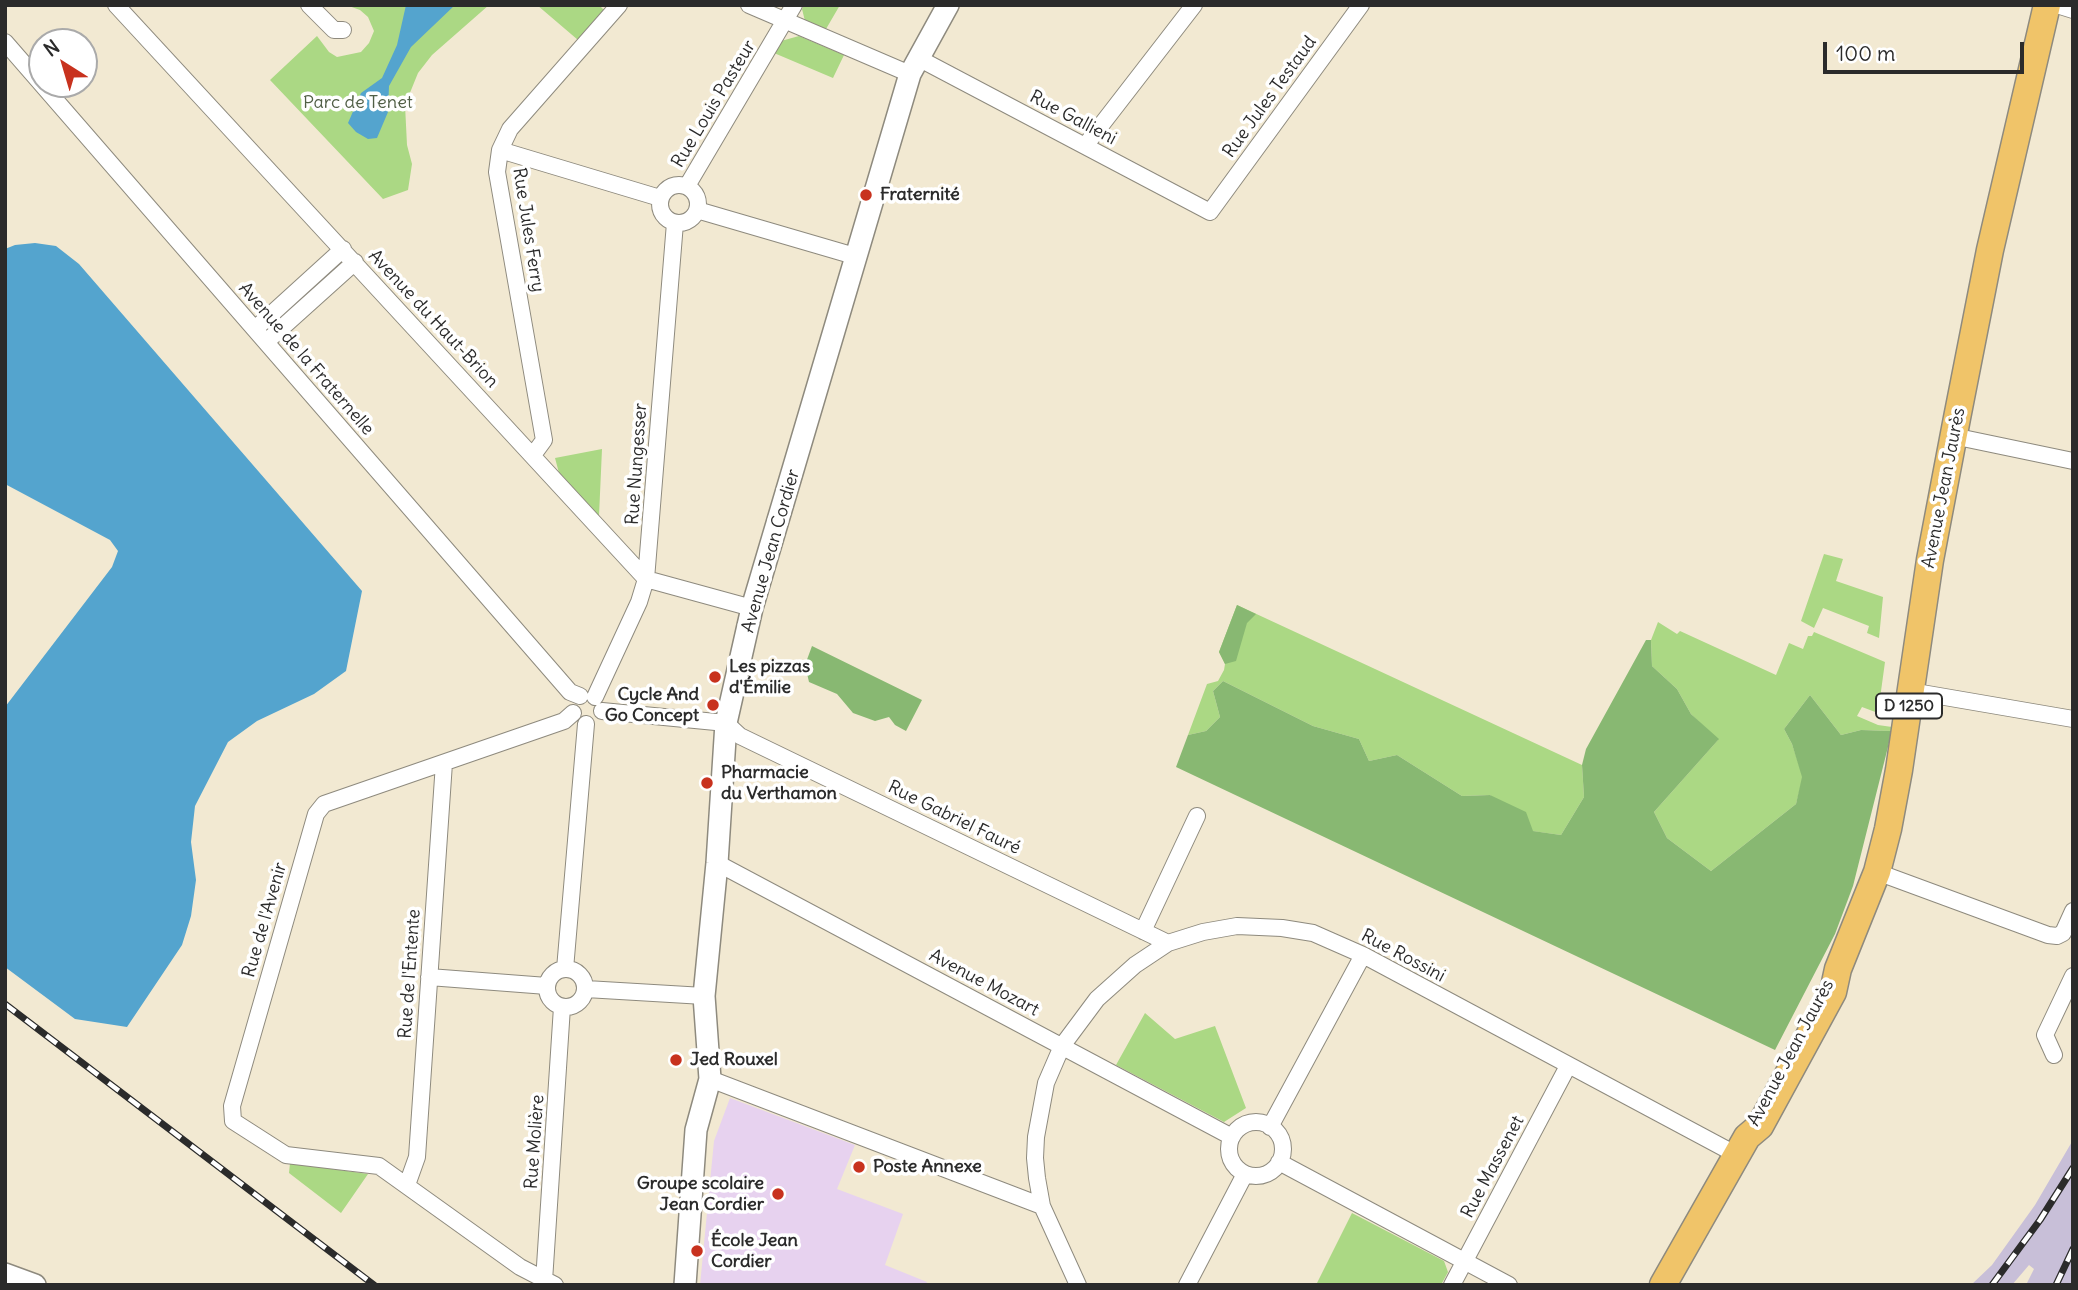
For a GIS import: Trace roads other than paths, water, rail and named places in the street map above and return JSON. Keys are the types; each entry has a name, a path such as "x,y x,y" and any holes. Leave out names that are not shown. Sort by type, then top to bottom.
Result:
{"main road":[{"name":"Avenue Jean Jaurès","path":"1662,1285 1742,1146 1750,1120 1823,987 1838,969 1877,872 1888,829 1930,559 1953,436 1990,250 2047,5"}],"street":[{"name":"Avenue du Haut-Brion","path":"116,5 646,579"},
{"path":"309,5 334,30 343,30"},
{"name":"Rue Jules Ferry","path":"533,456 544,440 497,172 500,150 510,129 619,5"},
{"name":"Rue Gallieni","path":"749,5 785,21 914,66 1085,145 1210,212"},
{"name":"Rue Louis Pasteur","path":"687,186 794,5"},
{"name":"Avenue Jean Cordier","path":"685,1285 696,1130 710,1079 704,996 717,863 726,723 752,608 914,66 948,5"},
{"path":"1085,145 1194,5"},
{"name":"Rue Jules Testaud","path":"1210,212 1361,5"},
{"path":"2057,5 2073,10"},
{"name":"Avenue de la Fraternelle","path":"5,42 570,692 592,701"},
{"path":"500,150 660,198"},
{"path":"674,184 687,186 698,199 697,210 686,222 675,223 661,211 660,198 668,187 674,184"},
{"path":"697,210 858,257"},
{"name":"Rue Nungesser","path":"592,701 639,602 646,579 675,223"},
{"path":"255,329 343,249"},
{"path":"267,342 355,262"},
{"path":"1953,436 2073,461"},
{"path":"646,579 752,608"},
{"path":"1910,691 2073,719"},
{"path":"592,701 600,717 593,723 586,724 576,719 573,713 574,702 592,701 726,723"},
{"name":"Rue de l'Avenir","path":"407,1185 379,1166 286,1155 233,1121 232,1106 316,814 324,804 564,721 573,713"},
{"name":"Rue Gabriel Fauré","path":"726,723 740,736 1168,943"},
{"path":"565,969 586,724"},
{"name":"Rue de l'Entente","path":"407,1185 417,1157 444,763"},
{"path":"1143,931 1197,816"},
{"name":"Avenue Mozart","path":"717,863 1232,1137"},
{"path":"1877,872 2048,935 2057,936 2063,933 2073,911"},
{"name":"Rue Rossini","path":"1078,1285 1042,1206 1035,1158 1046,1083 1062,1046 1097,999 1135,965 1168,943 1203,932 1237,926 1282,928 1313,933 1363,955 1568,1066 1742,1146"},
{"path":"1270,1127 1363,955"},
{"path":"565,969 578,972 586,989 575,1005 562,1007 552,1002 547,986 553,974 565,969"},
{"path":"2054,1055 2045,1035 2073,976"},
{"path":"429,977 547,986"},
{"path":"586,989 704,996"},
{"name":"Rue Molière","path":"550,1283 562,1007"},
{"name":"Rue Massenet","path":"1452,1285 1568,1066"},
{"path":"710,1079 1042,1206"},
{"path":"1253,1123 1270,1127 1281,1139 1282,1155 1275,1169 1261,1176 1245,1174 1238,1170 1229,1154 1232,1137 1237,1130 1253,1123"},
{"path":"1279,1162 1509,1285"},
{"path":"1187,1285 1245,1174"},
{"path":"407,1185 520,1267 550,1283"},
{"path":"5,1274 35,1285"}],"water":[{"path":"406,5 455,5 411,47 389,86 388,112 377,138 368,139 348,123 361,93 382,78 397,45"},
{"path":"35,243 56,246 79,264 362,591 346,671 314,694 257,721 228,742 195,806 191,842 196,880 191,916 182,945 127,1027 75,1019 5,967 5,707 112,567 118,551 110,540 5,484 5,249"}],"railway":[{"path":"5,1004 374,1285"},
{"path":"1992,1285 2040,1220 2073,1168"},
{"path":"2056,1285 2073,1249"}],"place":[{"name":"Fraternité","path":"866,195"},
{"name":"Les pizzas d'Émilie","path":"715,677"},
{"name":"Cycle And Go Concept","path":"713,705"},
{"name":"Pharmacie du Verthamon","path":"707,783"},
{"name":"Jed Rouxel","path":"676,1060"},
{"name":"Poste Annexe","path":"859,1167"},
{"name":"Groupe scolaire Jean Cordier","path":"778,1194"},
{"name":"École Jean Cordier","path":"697,1251"}],"park label":[{"name":"Parc de Tenet","path":"358,103"}]}
